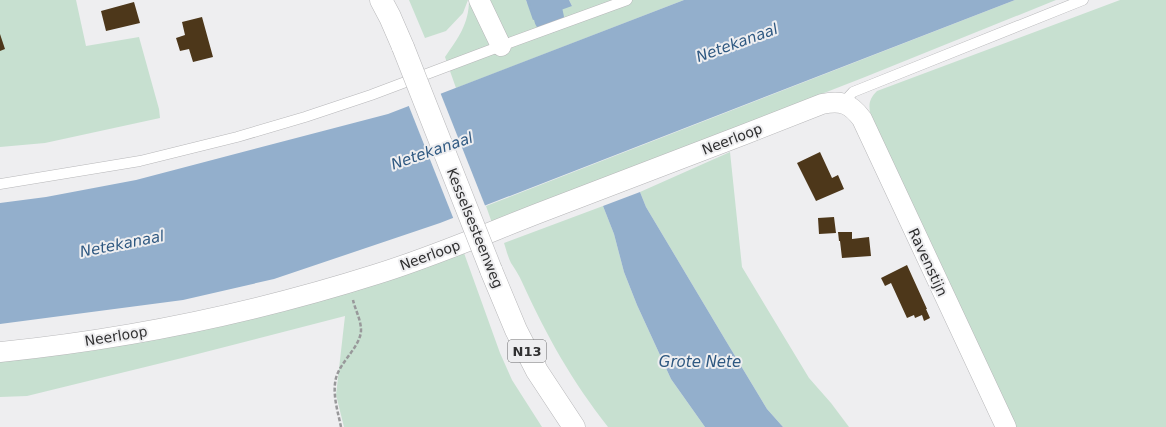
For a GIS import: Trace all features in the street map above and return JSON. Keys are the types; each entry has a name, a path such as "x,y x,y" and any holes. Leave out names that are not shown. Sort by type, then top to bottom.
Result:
{"main road":[{"name":"Kesselsesteenweg","path":"381,0 403,47 516,330 537,371 574,427"}],"street":[{"path":"479,0 501,46"},
{"name":"Neerloop","path":"0,352 176,326 287,300 360,279 420,259 822,104 831,102 843,103"},
{"name":"Ravenstijn","path":"843,103 857,112 862,119 1006,427"}],"lane":[{"path":"0,184 140,161 237,137 363,98 627,0"},
{"path":"843,103 852,92 1083,0"}],"path":[{"path":"341,427 335,385 338,372 361,334 361,329 352,298"}],"green space":[{"path":"0,0 76,0 86,46 139,37 159,109 160,118 45,143 0,147"},
{"path":"409,0 468,0 463,13 446,31 425,38"},
{"path":"469,0 526,0 527,3 572,6 569,0 684,0 456,88 445,57 465,24 469,9"},
{"path":"1015,0 1056,0 865,77 492,223 486,206"},
{"path":"1120,0 1166,0 1166,427 1014,427 871,116 870,102 877,91"},
{"path":"730,152 742,267 809,378 831,403 849,427 783,427 767,409 646,207 640,192"},
{"path":"603,206 614,234 624,272 637,305 671,379 705,427 608,427 560,357 540,321 520,277 510,261 504,243"},
{"path":"464,253 500,353 512,380 542,427 344,427 336,395 345,316 27,396 0,397 0,359"}],"water":[{"path":"526,0 569,0 572,6 533,20"},
{"name":"Netekanaal","path":"684,0 1015,0 440,223 274,279 183,300 0,324 0,203 46,197 136,180 388,114"},
{"name":"Grote Nete","path":"640,192 646,207 767,409 783,427 705,427 671,379 637,305 624,272 614,234 603,206"}],"pier":[{"path":"440,92 486,208 454,220 408,104"}],"building":[{"path":"134,2 140,23 106,31 101,11"},
{"path":"202,17 213,57 193,62 189,49 180,51 176,38 185,35 182,22"},
{"path":"0,34 5,49 0,51"},
{"path":"820,152 832,178 838,175 844,189 816,201 797,163"},
{"path":"834,217 836,233 819,234 818,218"},
{"path":"838,232 852,232 852,239 869,237 871,256 842,258"},
{"path":"907,265 930,318 924,321 922,315 915,318 914,315 907,318 891,283 885,286 881,278"}],"waterway":[{"name":"Grote Nete","path":"545,0 549,18"}]}
